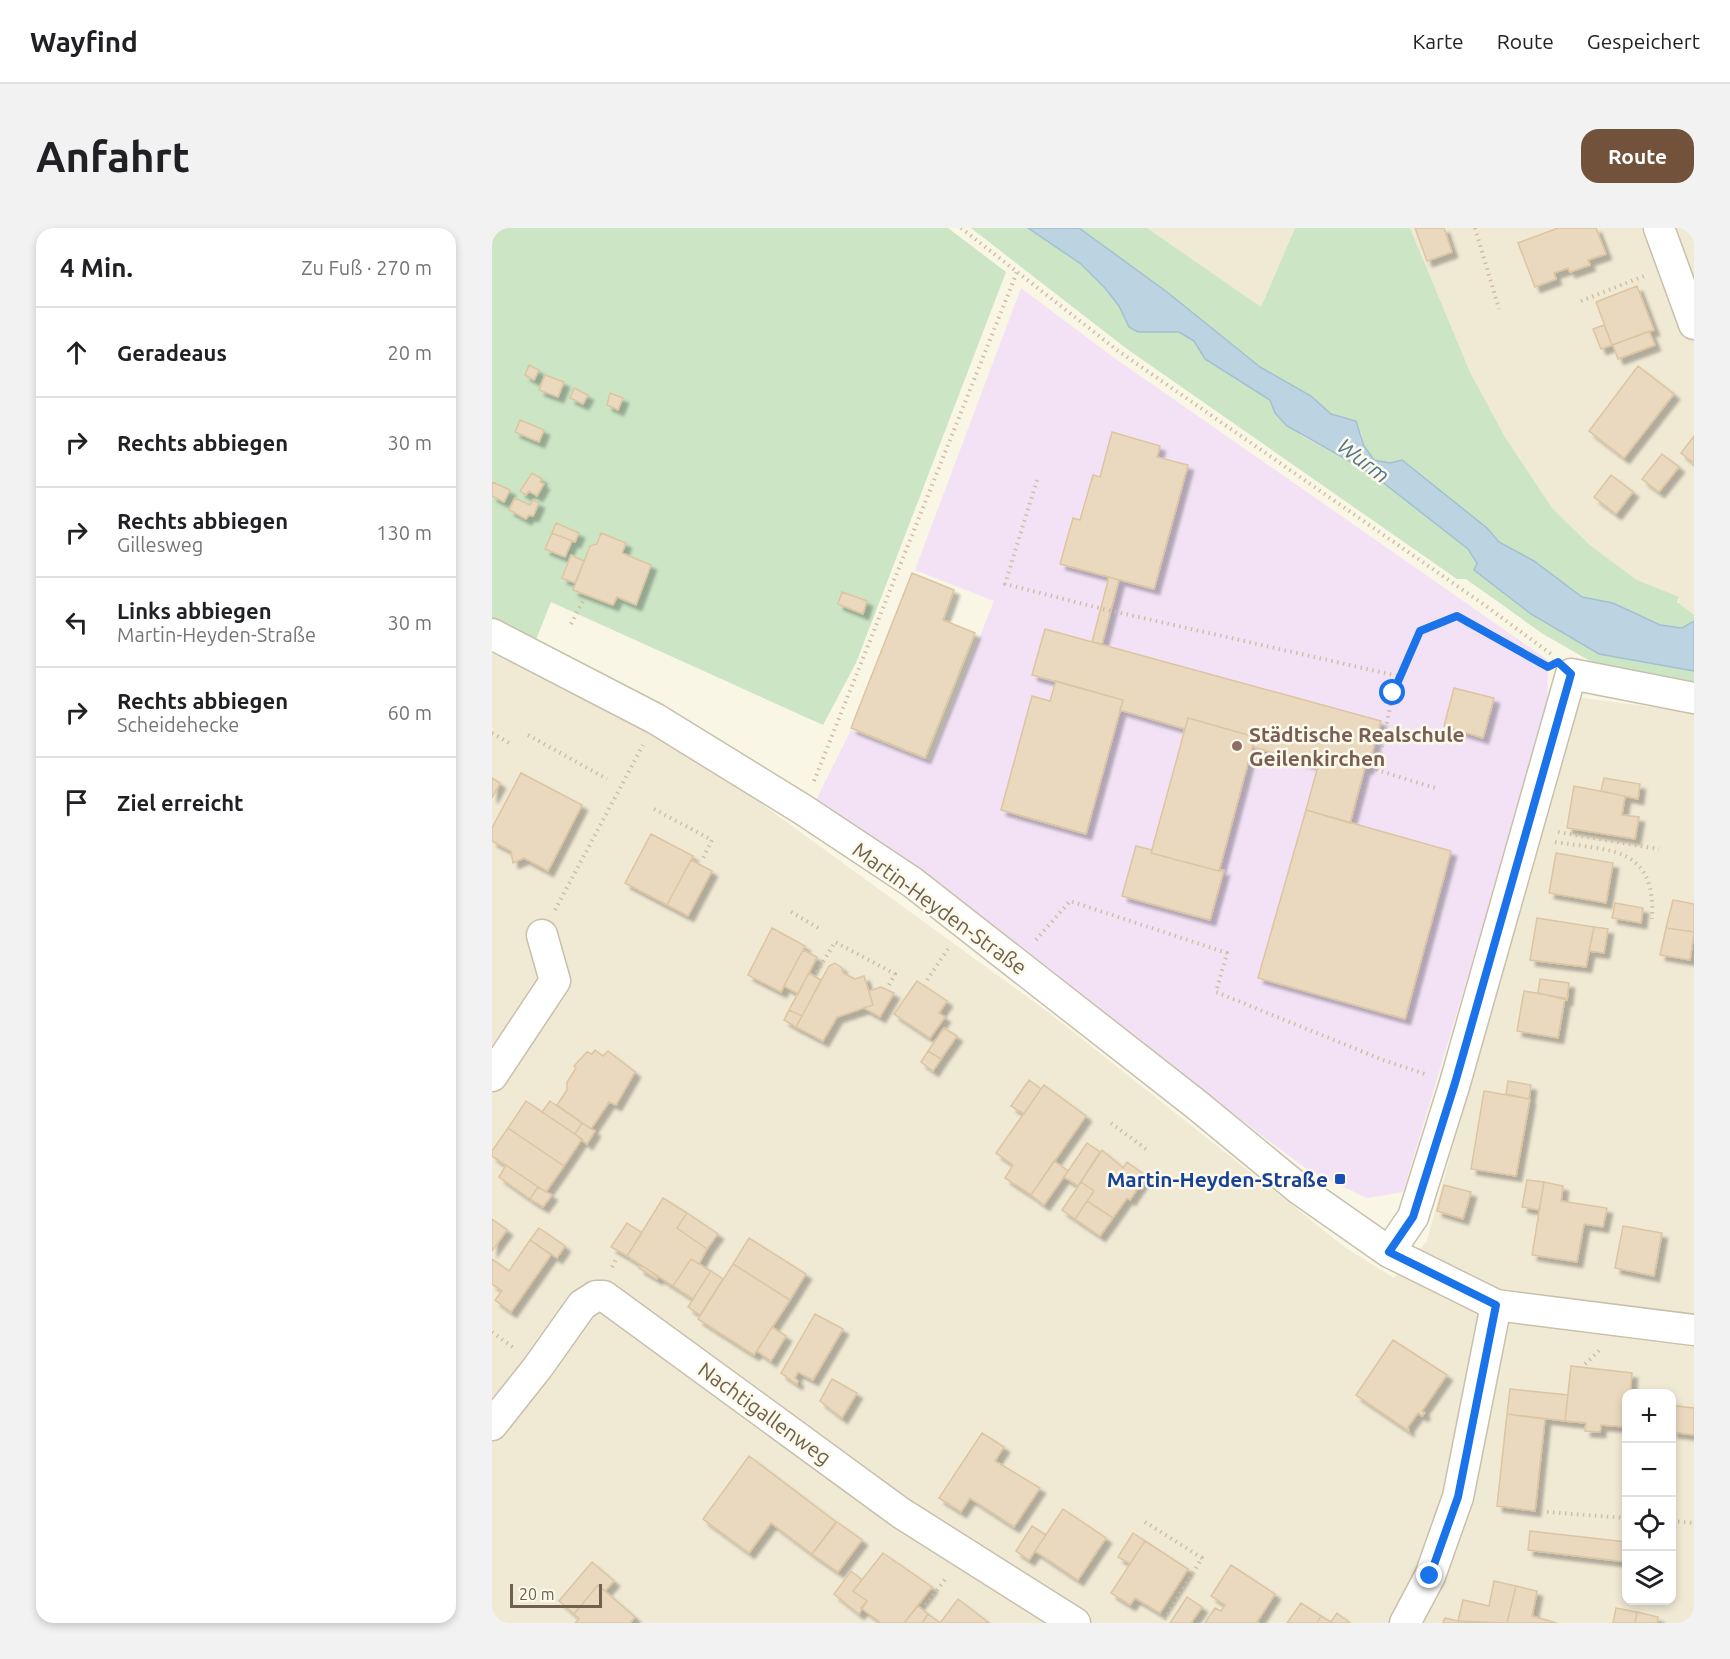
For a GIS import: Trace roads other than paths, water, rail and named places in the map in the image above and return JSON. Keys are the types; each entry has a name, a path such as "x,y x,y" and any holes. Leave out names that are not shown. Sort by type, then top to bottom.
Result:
{"street":[{"path":"1659,228 1694,324"},
{"name":"Martin-Heyden-Straße","path":"492,634 656,719 802,809 912,882 1299,1189 1389,1252 1496,1305 1694,1330"},
{"path":"1389,1252 1413,1217 1455,1083 1526,832 1564,668 1694,698"},
{"path":"492,1076 555,981 542,935"},
{"name":"Nachtigallenweg","path":"492,1425 538,1367 582,1305 596,1296 604,1296 901,1513 1075,1623"},
{"path":"1405,1623 1430,1576 1458,1497 1496,1305"}],"water":[{"name":"Wurm","path":"1028,228 1079,228 1167,292 1260,367 1311,396 1331,414 1356,421 1364,446 1374,460 1390,463 1402,460 1487,528 1499,542 1534,561 1582,597 1613,603 1660,625 1682,628 1694,621 1694,671 1599,654 1531,614 1474,570 1477,563 1468,549 1372,474 1287,426 1275,413 1270,400 1205,359 1194,341 1179,332 1138,332 1129,327 1119,306 1081,264"}],"place":[{"name":"Städtische Realschule Geilenkirchen","path":"1237,746"},
{"name":"Martin-Heyden-Straße","path":"1340,1179"}]}
